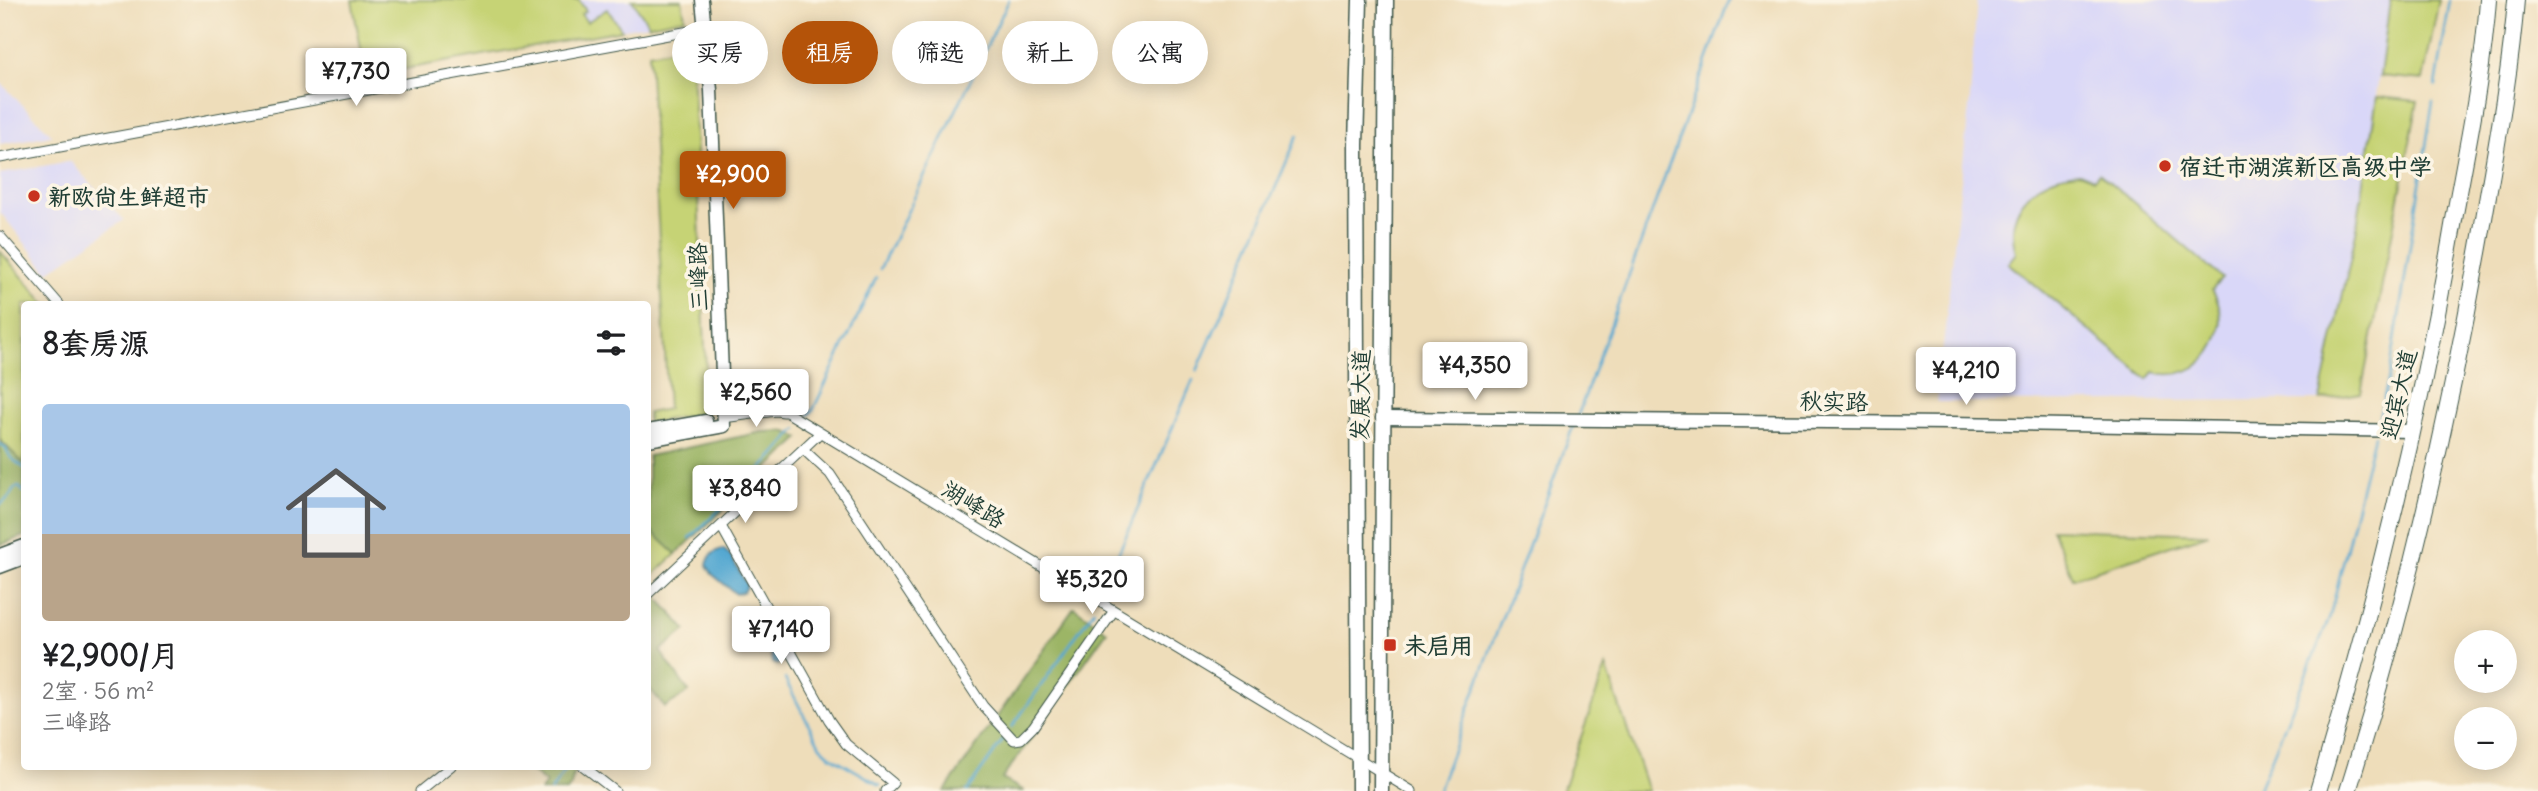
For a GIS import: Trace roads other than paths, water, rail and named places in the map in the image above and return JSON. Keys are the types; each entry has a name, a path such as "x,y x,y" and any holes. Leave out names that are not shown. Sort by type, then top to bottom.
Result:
{"highway":[{"name":"迎宾大道","path":"2318,791 2376,589 2434,338 2475,103 2488,0"},
{"path":"2348,791 2383,675 2418,536 2465,327 2494,158 2516,0"}],"main road":[{"name":"发展大道","path":"1359,791 1356,145 1360,0"},
{"name":"发展大道","path":"1381,791 1386,0"}],"street":[{"name":"三峰路","path":"702,0 705,21"},
{"path":"0,158 672,34"},
{"name":"三峰路","path":"711,84 724,422"},
{"path":"0,236 57,301"},
{"name":"湖峰路","path":"722,384 763,399 788,413 1412,791"},
{"path":"651,439 776,411 788,413"},
{"name":"秋实路","path":"1382,418 2352,428 2412,431"},
{"path":"651,431 724,422"},
{"path":"651,591 820,433"},
{"path":"804,450 830,474 983,706 1014,740 1021,739 1033,727 1113,612"},
{"path":"722,526 829,720 846,744 893,783 885,791"},
{"path":"0,555 21,548"},
{"path":"0,567 21,559"},
{"path":"421,791 446,770"},
{"path":"588,770 615,791"}],"water":[{"path":"723,549 730,555 747,585 743,592 736,594 712,574 707,565 712,554"},
{"path":"765,632 771,632 784,654 783,661 777,665 772,662 770,646 763,635"}],"waterway":[{"path":"880,269 1009,0"},
{"path":"1578,415 1729,0"},
{"path":"2436,86 2450,0"},
{"path":"2377,426 2390,372 2433,102"},
{"path":"1197,371 1298,135"},
{"path":"808,415 813,410 876,278"},
{"path":"1101,594 1193,380"},
{"path":"1438,791 1574,424"},
{"path":"690,538 757,474 797,429"},
{"path":"2258,791 2330,616 2374,436"},
{"path":"0,444 21,466"},
{"path":"0,505 15,488 21,489"},
{"path":"1012,727 1094,610"},
{"path":"785,679 820,746 832,757 880,785"},
{"path":"967,791 1003,740"},
{"path":"551,791 565,770"}],"place":[{"name":"宿迁市湖滨新区高级中学","path":"2165,166"},
{"name":"新欧尚生鲜超市","path":"34,196"},
{"name":"未启用","path":"1390,645"}]}
